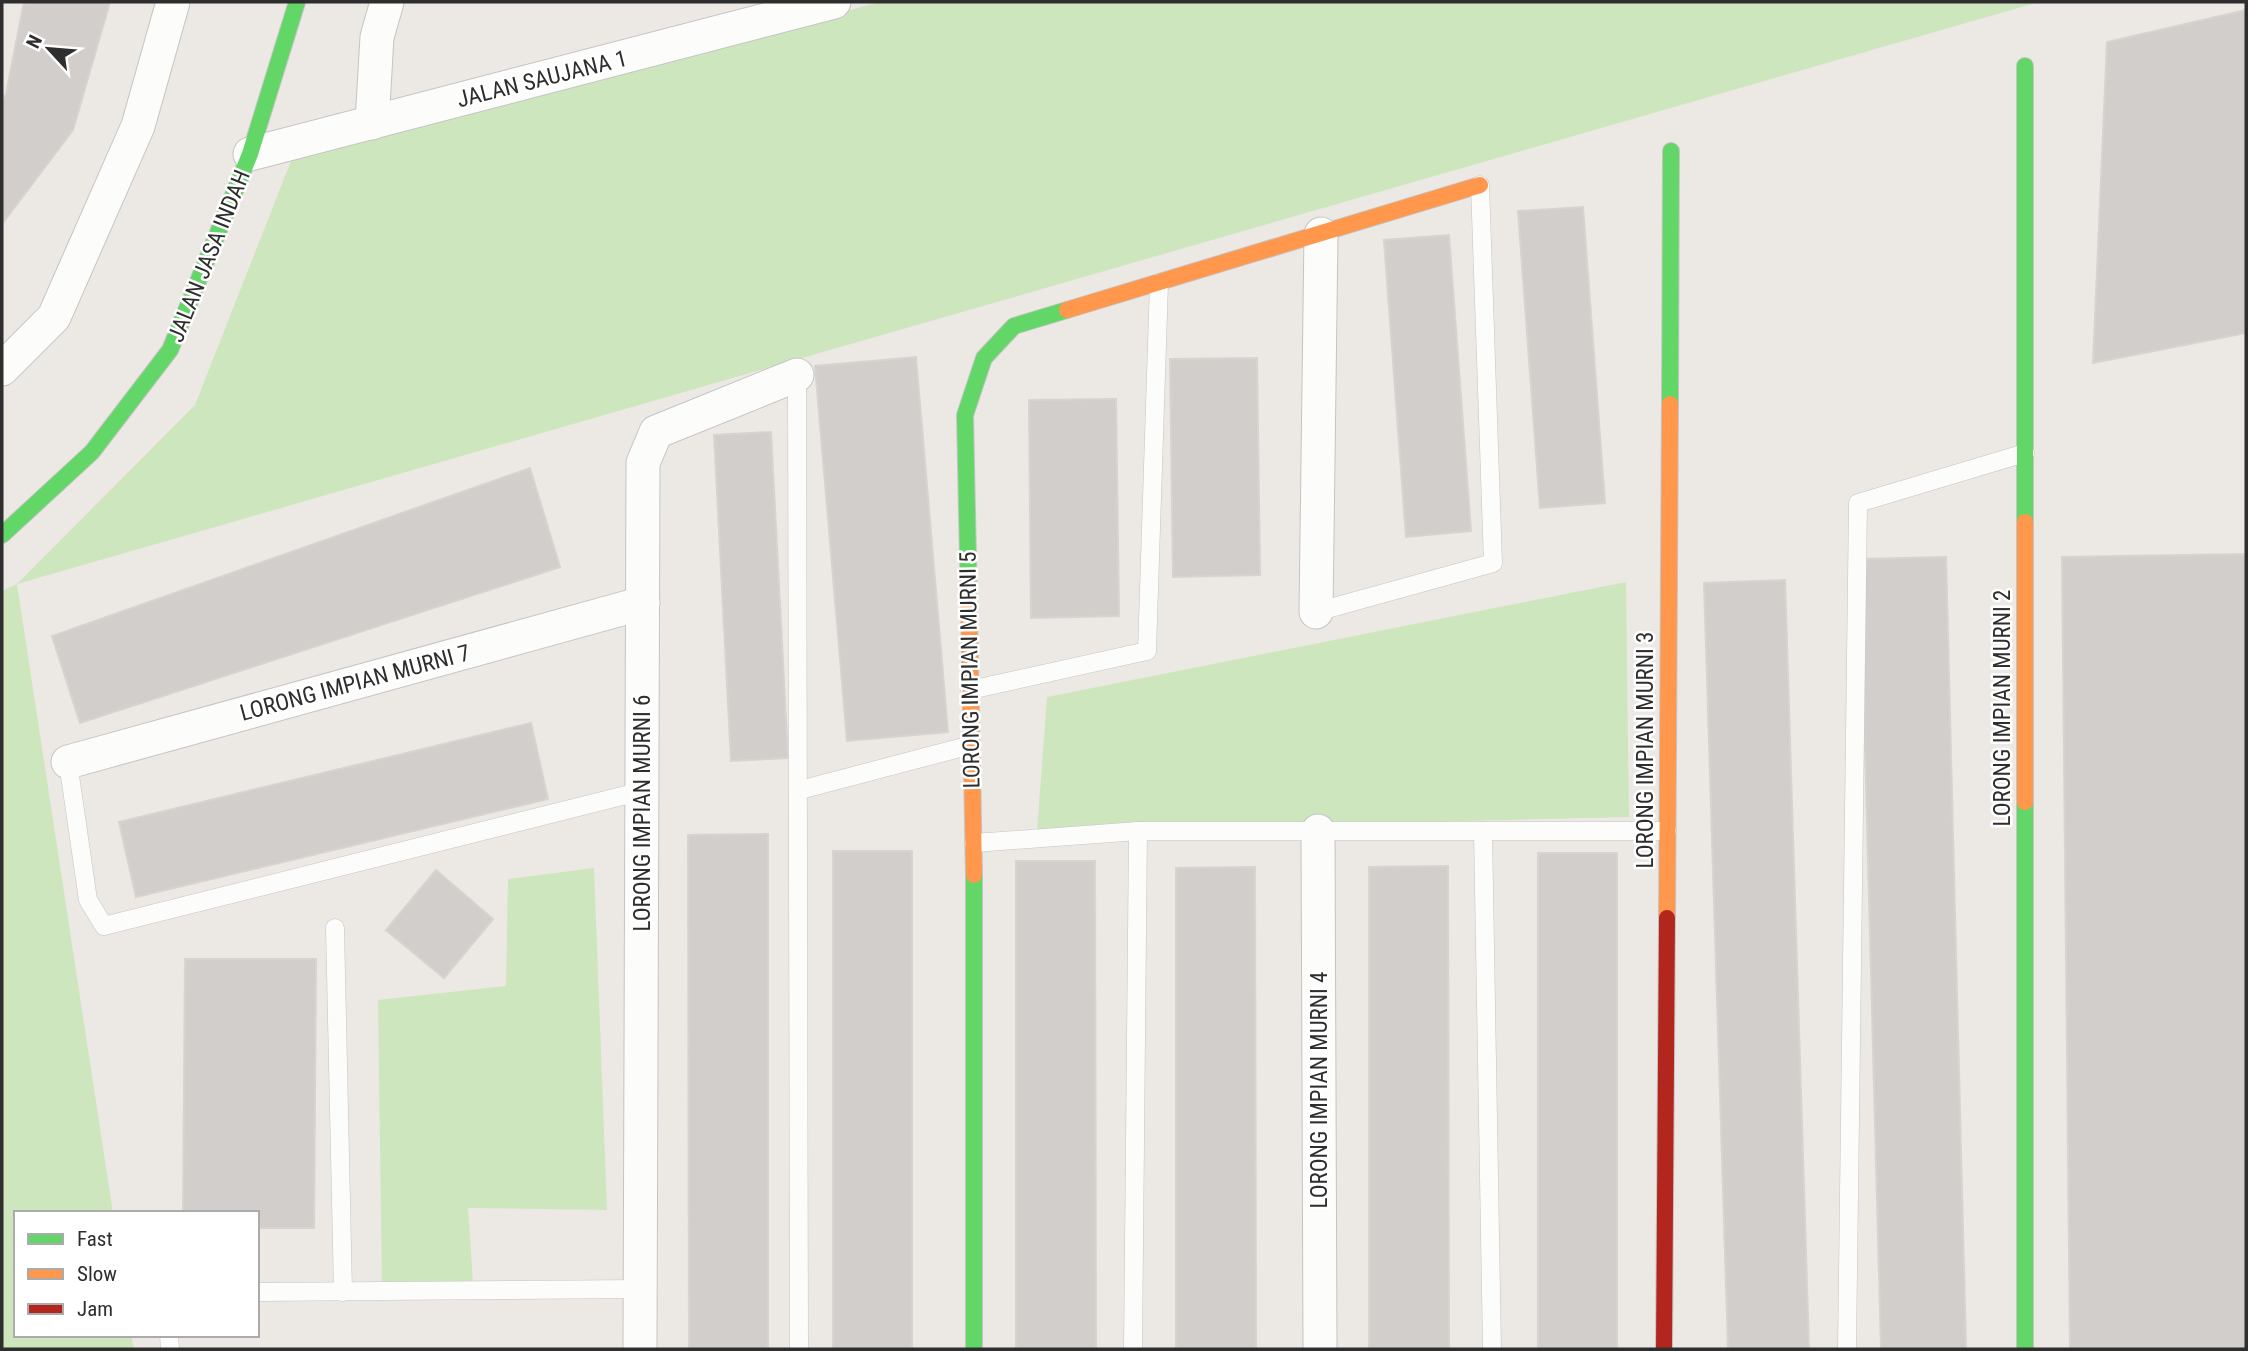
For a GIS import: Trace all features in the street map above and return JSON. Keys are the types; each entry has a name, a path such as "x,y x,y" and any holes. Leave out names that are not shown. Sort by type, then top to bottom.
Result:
{"street":[{"path":"2,369 54,317 138,125 173,2"},
{"name":"JALAN JASA INDAH","path":"2,535 92,452 170,350 250,154 297,2"},
{"path":"372,123 377,37 387,2"},
{"name":"JALAN SAUJANA 1","path":"250,154 372,123 745,15 834,2"},
{"name":"LORONG IMPIAN MURNI 2","path":"2025,66 2025,1349"},
{"name":"LORONG IMPIAN MURNI 3","path":"1664,1349 1671,151"},
{"name":"LORONG IMPIAN MURNI 5","path":"974,1349 974,843 965,415 984,358 1014,326 1480,186"},
{"path":"1316,612 1321,234"},
{"name":"LORONG IMPIAN MURNI 6","path":"639,1349 643,463 656,432 797,375"},
{"name":"LORONG IMPIAN MURNI 7","path":"68,762 643,603"},
{"name":"LORONG IMPIAN MURNI 4","path":"1318,831 1320,1349"}],"lane":[{"path":"1316,612 1493,563 1480,186"},
{"path":"970,690 1147,651 1159,283"},
{"path":"797,375 800,790 799,1349"},
{"path":"1847,1349 1858,503 2025,453"},
{"path":"800,790 971,746"},
{"path":"68,762 88,900 104,926 642,791"},
{"path":"974,843 1138,831 1667,831"},
{"path":"1133,1349 1138,831"},
{"path":"1483,831 1492,1349"},
{"path":"335,928 343,1292"},
{"path":"259,1292 640,1289"}],"green space":[{"path":"880,2 2039,2 17,584 195,405 291,161"},
{"path":"1626,582 1629,817 1037,831 1047,697"},
{"path":"17,584 113,1211 14,1211 14,1337 131,1337 134,1349 2,1349 2,591"},
{"path":"594,868 607,1210 468,1208 473,1282 382,1290 378,1000 506,986 508,879"}],"building":[{"path":"24,2 110,2 73,130 2,224 2,100 6,94"},
{"path":"2246,10 2246,333 2093,363 2107,42"},
{"path":"1583,207 1605,503 1540,508 1518,211"},
{"path":"1449,235 1471,531 1406,537 1384,240"},
{"path":"916,357 948,732 847,741 815,366"},
{"path":"1257,358 1260,575 1173,577 1170,359"},
{"path":"1116,399 1119,616 1031,618 1029,400"},
{"path":"771,432 788,758 731,761 714,435"},
{"path":"530,468 560,567 80,723 52,636"},
{"path":"2246,554 2246,1349 2070,1349 2062,557"},
{"path":"1946,557 1966,1349 1881,1349 1860,559"},
{"path":"1785,580 1809,1349 1728,1349 1704,583"},
{"path":"531,723 548,799 136,897 119,822"},
{"path":"768,834 768,1349 689,1349 688,835"},
{"path":"833,851 912,851 912,1349 833,1349"},
{"path":"1538,853 1617,853 1617,1349 1538,1349"},
{"path":"1016,861 1095,861 1096,1349 1016,1349"},
{"path":"1448,866 1449,1349 1369,1349 1369,867"},
{"path":"1255,867 1256,1349 1176,1349 1176,868"},
{"path":"436,870 493,919 444,978 386,930"},
{"path":"185,959 316,959 314,1228 259,1228 259,1211 183,1211"}],"traffic: fast":[{"path":"2,535 92,452 170,350 250,154 297,2"},
{"path":"2025,66 2025,522"},
{"path":"1670,404 1671,151"},
{"path":"969,608 965,415 984,358 1014,326 1067,310"},
{"path":"2025,802 2025,1349"},
{"path":"974,875 974,1349"}],"traffic: slow":[{"path":"1067,310 1480,185"},
{"path":"1667,918 1670,404"},
{"path":"2025,522 2025,802"},
{"path":"969,608 974,875"}],"traffic: jam":[{"path":"1664,1349 1667,918"}]}
